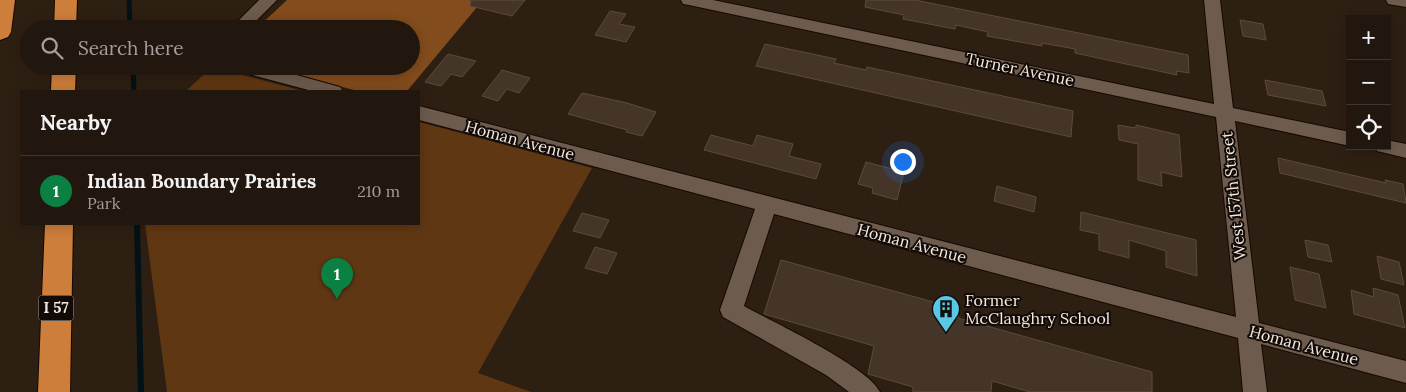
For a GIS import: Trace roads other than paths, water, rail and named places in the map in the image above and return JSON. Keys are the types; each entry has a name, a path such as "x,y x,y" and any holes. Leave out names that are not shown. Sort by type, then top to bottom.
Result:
{"highway":[{"path":"0,32 4,0"},
{"path":"65,20 66,0"},
{"path":"63,90 64,75"},
{"name":"I 57","path":"54,392 59,225"}],"street":[{"path":"248,20 269,0"},
{"name":"Turner Avenue","path":"690,0 743,5 1346,138"},
{"name":"West 157th Street","path":"1212,0 1255,392"},
{"path":"1394,0 1406,2"},
{"path":"274,75 330,90"},
{"name":"Homan Avenue","path":"420,114 1406,372"},
{"path":"1391,148 1406,151"},
{"path":"767,204 731,310 834,367 868,392"}],"waterway":[{"path":"129,0 130,20"},
{"path":"133,75 134,90"},
{"path":"137,225 141,392"}],"place":[{"name":"Indian Boundary Prairies","path":"337,299"},
{"name":"Former McClaughry School","path":"946,333"}]}
